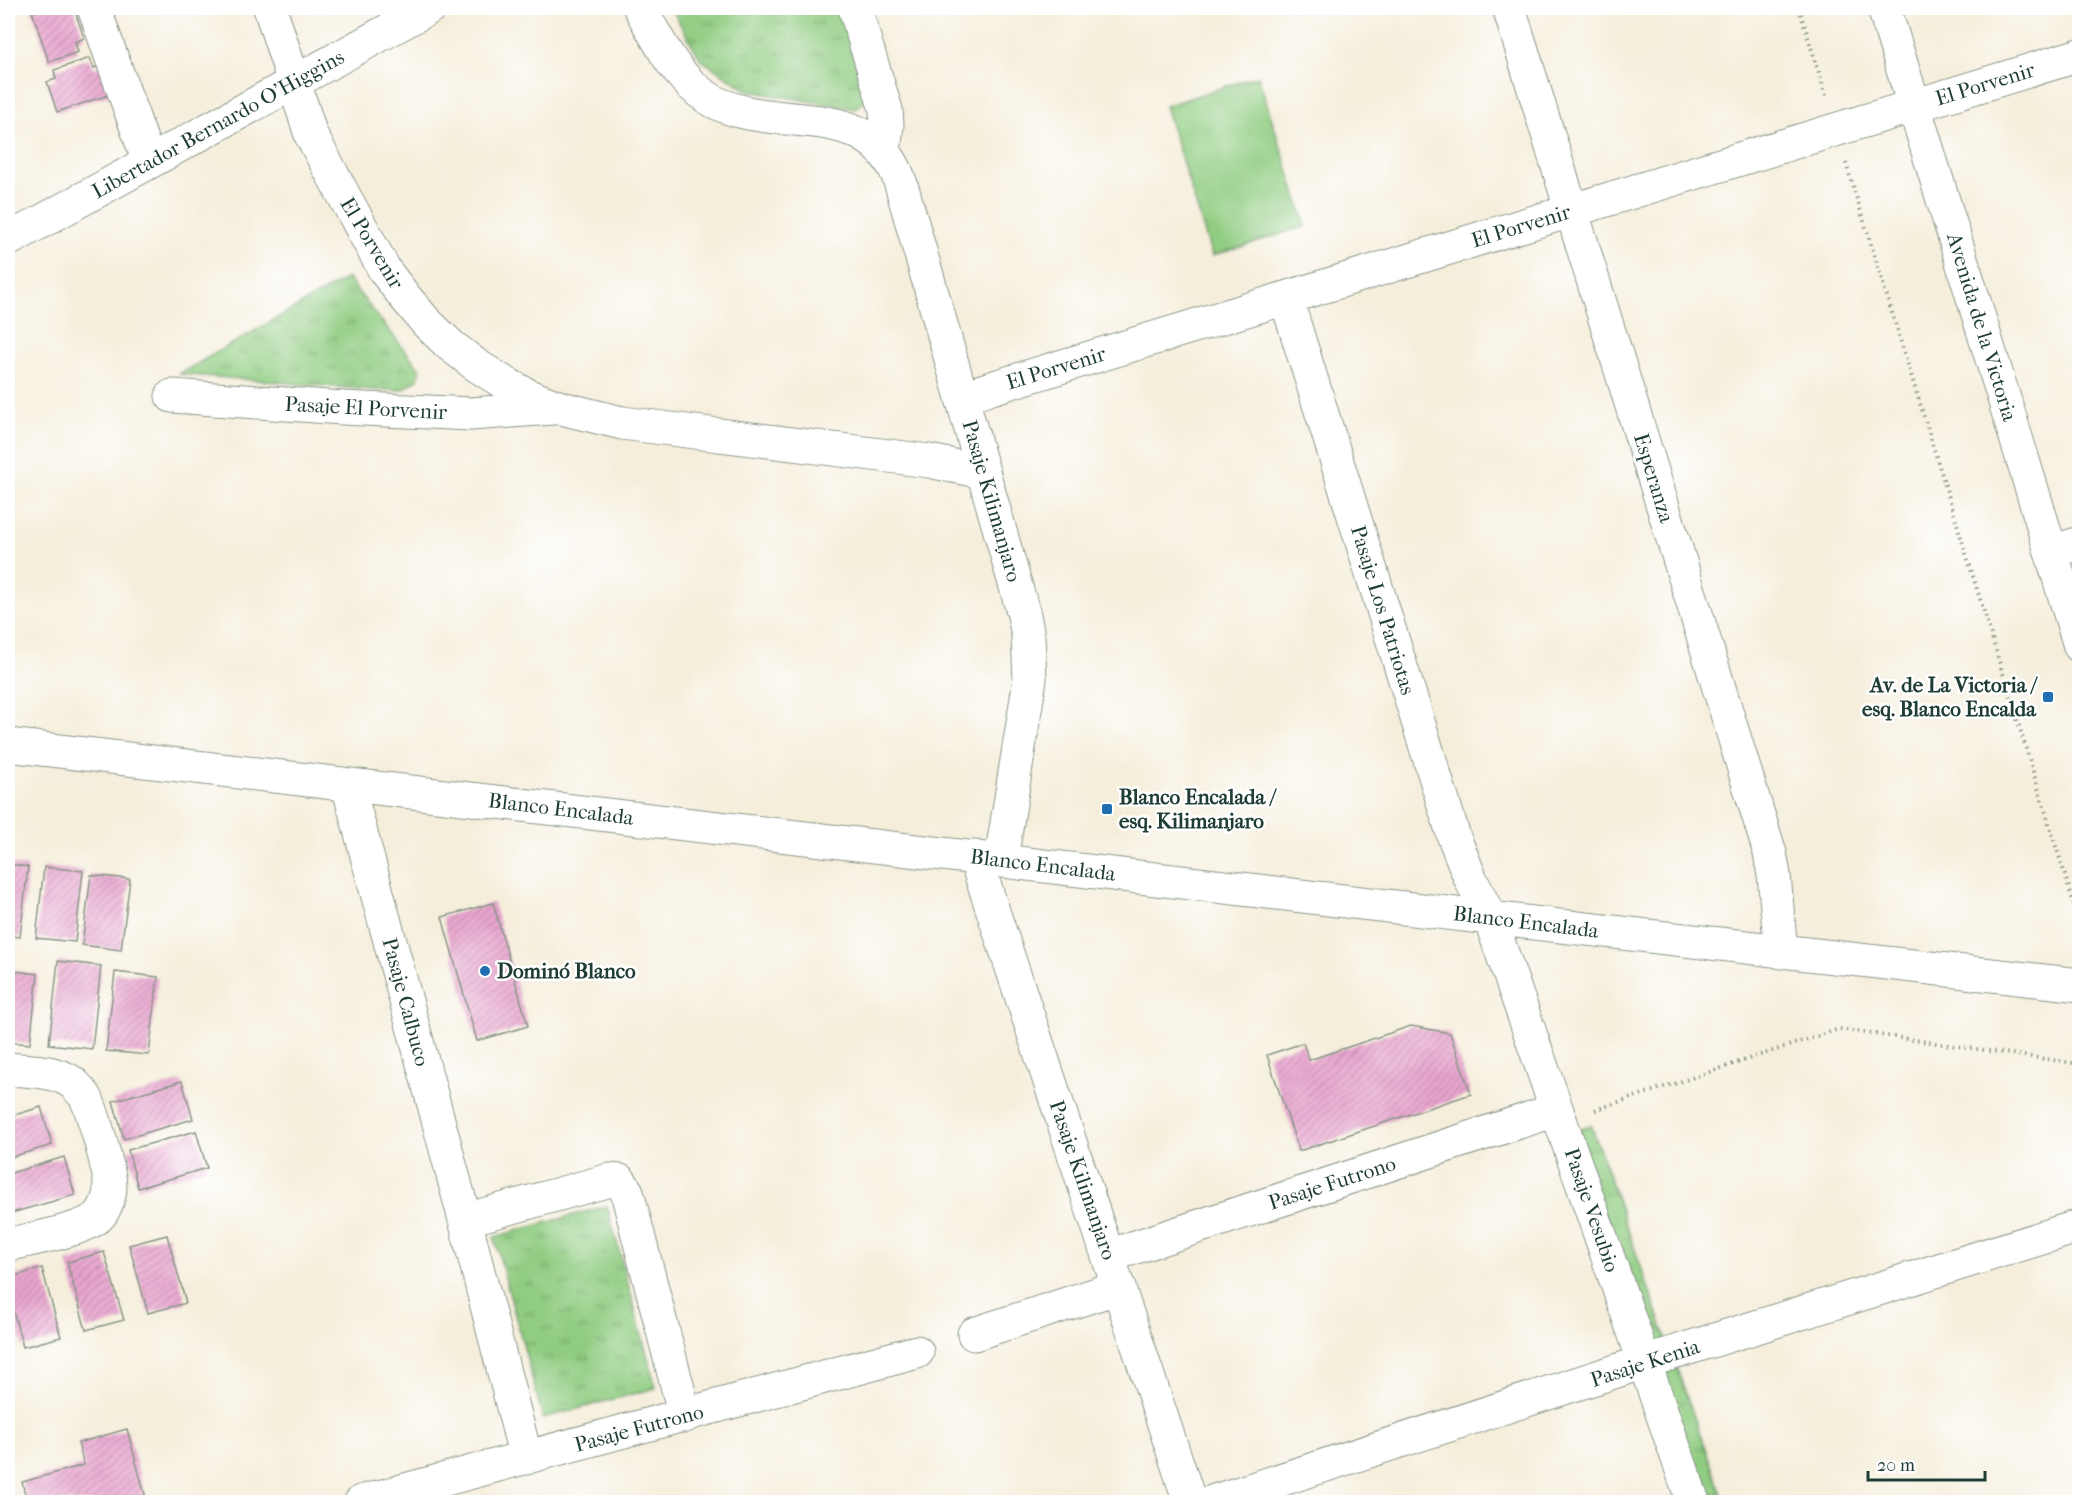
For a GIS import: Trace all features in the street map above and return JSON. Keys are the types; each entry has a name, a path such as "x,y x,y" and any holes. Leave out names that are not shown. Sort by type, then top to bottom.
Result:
{"street":[{"path":"94,8 149,162"},
{"name":"El Porvenir","path":"270,8 311,135 385,271 426,322 476,365 531,397 561,408 622,423 929,461 983,472"},
{"name":"Libertador Bernardo O'Higgins","path":"8,240 429,8"},
{"name":"Pasaje Kilimanjaro","path":"640,8 679,73 707,98 741,113 839,124 871,140 894,167 900,182 1024,615 1030,658 1027,699 988,859 1108,1256 1190,1503"},
{"name":"Esperanza","path":"1509,8 1770,853 1781,952"},
{"name":"Avenida de la Victoria","path":"1884,8 1914,106 2065,548 2079,643"},
{"path":"856,12 886,110 884,153"},
{"name":"El Porvenir","path":"962,397 2079,55"},
{"name":"Pasaje Los Patriotas","path":"1286,298 1454,837 1471,880 1490,918"},
{"name":"Pasaje El Porvenir","path":"172,396 471,414 561,408"},
{"name":"Blanco Encalada","path":"8,745 2079,985"},
{"name":"Pasaje Calbuco","path":"348,784 526,1458"},
{"name":"Pasaje Vesubio","path":"1490,918 1693,1503"},
{"path":"8,1069 44,1073 66,1079 76,1085 88,1102 110,1185 106,1205 99,1216 89,1223 8,1245"},
{"name":"Pasaje Futrono","path":"1108,1256 1558,1115"},
{"path":"465,1220 610,1180 620,1181 627,1192 686,1416"},
{"name":"Pasaje Kenia","path":"1212,1503 1644,1362 2079,1226"},
{"path":"974,1334 1119,1287"},
{"name":"Pasaje Futrono","path":"361,1503 917,1352"}],"path":[{"path":"1799,8 2075,908"},
{"path":"1558,1115 1839,1029 2079,1064"}],"green space":[{"path":"671,8 852,8 878,91 855,109 749,91 701,60"},
{"path":"1258,76 1306,226 1212,256 1165,106"},
{"path":"347,278 420,369 418,379 402,390 374,390 179,374"},
{"path":"1591,1125 1724,1502 1700,1502 1570,1132"},
{"path":"607,1206 656,1388 543,1418 494,1237"}],"building":[{"path":"31,8 74,8 84,38 75,42 78,52 49,62"},
{"path":"90,58 94,68 104,64 114,93 57,112 47,82 56,79 54,70"},
{"path":"8,864 28,867 20,937 8,936"},
{"path":"44,867 83,871 75,942 36,938"},
{"path":"91,875 130,879 121,950 82,945"},
{"name":"Dominó Blanco","path":"493,903 528,1026 477,1041 442,917"},
{"path":"58,961 101,966 92,1049 49,1044"},
{"path":"8,970 38,974 30,1044 8,1042"},
{"path":"115,972 158,977 149,1055 106,1051"},
{"path":"1411,1026 1450,1033 1471,1094 1299,1151 1267,1055 1303,1043 1309,1060"},
{"path":"182,1081 193,1119 124,1139 113,1101"},
{"path":"41,1107 52,1145 8,1158 8,1117"},
{"path":"196,1131 207,1168 138,1188 128,1150"},
{"path":"64,1157 75,1195 8,1214 8,1174"},
{"path":"167,1235 186,1303 148,1313 129,1245"},
{"path":"104,1252 124,1320 86,1330 67,1262"},
{"path":"42,1268 61,1337 23,1347 8,1292 8,1278"},
{"path":"127,1429 147,1502 27,1502 22,1482 84,1465 78,1443"}],"place":[{"name":"Av. de La Victoria / esq. Blanco Encalda","path":"2048,697"},
{"name":"Blanco Encalada / esq. Kilimanjaro","path":"1107,809"},
{"name":"Dominó Blanco","path":"485,971"}]}
